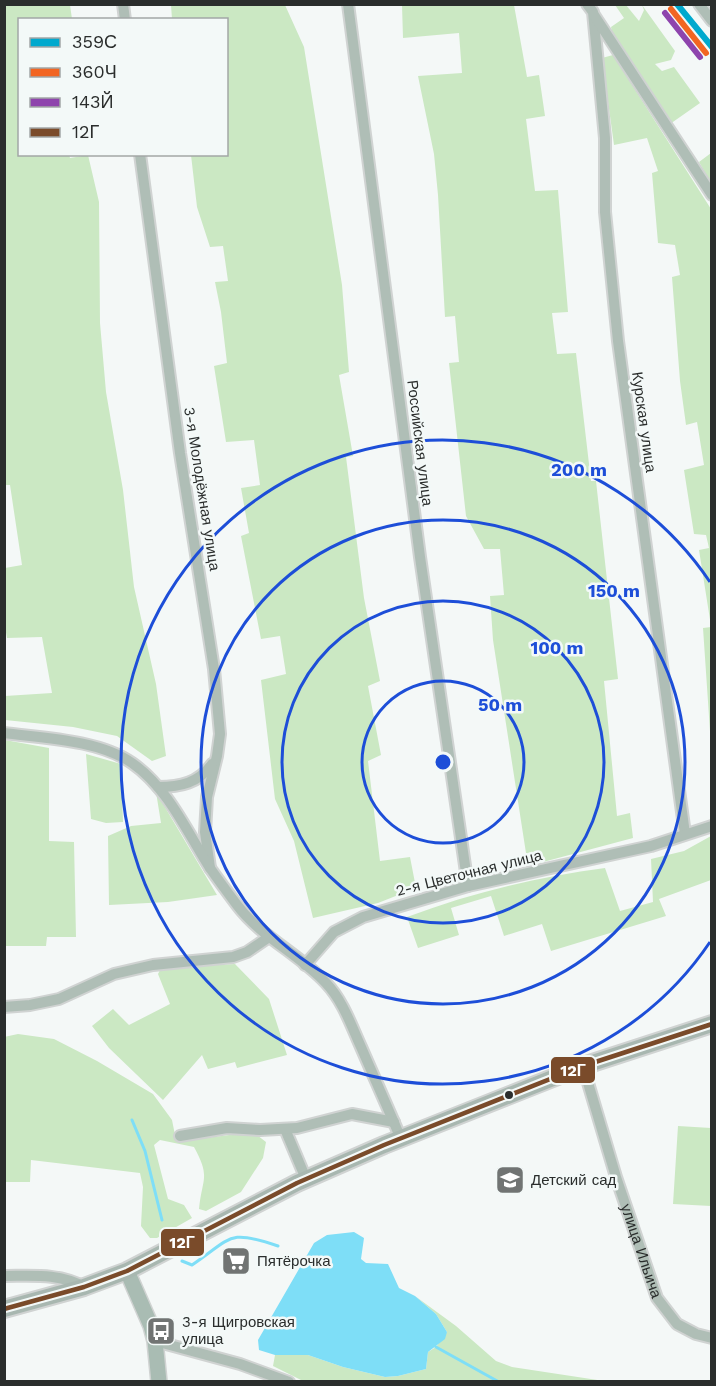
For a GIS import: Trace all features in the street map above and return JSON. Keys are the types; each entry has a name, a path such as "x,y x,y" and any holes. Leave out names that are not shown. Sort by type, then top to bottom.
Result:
{"main road":[{"path":"4,1309 84,1287 127,1271 306,1179 583,1066 711,1024"}],"street":[{"name":"Российская улица","path":"348,4 420,557 468,885"},
{"path":"699,4 711,21"},
{"name":"Курская улица","path":"590,8 711,195"},
{"name":"Курская улица","path":"590,8 605,138 605,212 618,341 685,834"},
{"name":"3-я Молодёжная улица","path":"140,156 180,453 214,669 220,734 207,797 205,832 210,868"},
{"path":"4,733 66,741 115,753 131,762 158,787 187,828 210,868 239,908 268,937 326,983 344,1008 401,1139"},
{"path":"158,787 179,787 205,774 217,756"},
{"name":"2-я Цветочная улица","path":"305,965 333,932 363,917 468,885 651,846 711,826"},
{"path":"4,1006 30,1005 59,999 114,974 153,965 233,957 247,952 268,937"},
{"name":"улица Ильича","path":"583,1066 616,1177 657,1298 677,1324 696,1334 711,1338"},
{"path":"180,1136 227,1128 297,1128 352,1114 394,1122"},
{"path":"285,1129 306,1179"},
{"path":"127,1271 151,1326 155,1341 159,1382"},
{"path":"4,1276 55,1276 71,1280 84,1287"},
{"path":"155,1341 240,1364 289,1382"}],"green space":[{"path":"5,4 70,5 72,18 18,18 18,156 69,156 70,158 88,156 99,202 100,323 106,392 123,490 134,587 156,684 166,756 152,761 117,736 73,727 5,720 5,696 52,693 42,637 7,638 4,621 5,568 22,565 10,485 4,485"},
{"path":"171,5 285,5 304,47 342,285 349,372 339,375 353,456 346,457 364,598 380,681 368,686 381,755 368,761 380,861 410,857 416,888 378,903 313,918 294,841 275,799 261,680 286,674 280,636 261,639 241,536 249,533 241,488 260,485 254,440 226,442 214,366 227,363 215,282 228,281 223,246 210,247 197,207 191,156 228,156 228,18 172,18"},
{"path":"402,5 514,5 527,77 539,75 545,116 526,119 535,191 558,190 568,312 552,313 557,354 576,353 591,481 596,481 618,679 604,681 617,816 630,813 633,838 528,866 493,640 490,596 504,595 500,549 484,549 466,516 449,363 459,362 455,316 445,317 434,154 418,76 462,73 459,33 403,38"},
{"path":"615,5 626,5 639,21 644,10 642,5 675,51 671,60 655,64 662,71 674,67 700,103 670,124 612,32 611,27 624,18"},
{"path":"613,55 711,209 711,626 699,550 709,548 706,535 694,534 684,470 704,465 697,422 686,425 680,381 672,277 680,275 675,245 658,243 652,173 658,171 647,138 614,145 602,58"},
{"path":"711,153 711,183 699,162"},
{"path":"711,627 711,746 703,628"},
{"path":"5,740 49,748 49,841 74,842 76,937 47,937 46,946 5,946"},
{"path":"86,754 121,764 123,822 106,823 91,819"},
{"path":"156,792 217,895 168,902 109,905 108,836 131,826 161,823"},
{"path":"711,836 711,880 659,899 666,916 551,951 542,924 504,936 491,896 451,908 459,935 418,948 407,917 455,900 504,887 605,868 620,911 653,902 651,859 684,851"},
{"path":"235,964 269,999 287,1055 237,1068 235,1062 208,1069 202,1055 163,1100 109,1048 92,1026 113,1009 129,1025 170,1004 158,974 161,968"},
{"path":"18,1034 54,1039 153,1094 172,1120 175,1135 190,1140 253,1132 266,1142 263,1158 241,1192 206,1211 199,1209 204,1172 194,1147 160,1140 154,1145 168,1199 184,1205 192,1218 157,1238 150,1238 141,1226 143,1187 140,1173 31,1160 30,1182 5,1182 4,1037"},
{"path":"678,1126 711,1128 711,1206 673,1204"},
{"path":"415,1296 456,1326 496,1361 512,1367 604,1381 305,1382 273,1366 275,1355 308,1355 343,1367 385,1377 426,1369 428,1352 436,1347 447,1332 436,1314"}],"water":[{"path":"354,1232 364,1238 361,1259 366,1263 388,1264 399,1288 415,1296 436,1314 447,1332 445,1339 428,1352 426,1369 385,1377 343,1367 308,1355 275,1355 259,1350 258,1340 314,1243 327,1235"}],"waterway":[{"path":"132,1120 145,1151 162,1220"},
{"path":"182,1261 192,1265 224,1242 240,1237 278,1246"},
{"path":"436,1347 499,1382"}],"transit line":[{"name":"359С","path":"677,4 712,47"},
{"name":"360Ч","path":"671,9 706,53"},
{"name":"143Й","path":"665,13 700,57"},
{"name":"12Г","path":"4,1309 84,1287 127,1271 297,1183 384,1145 583,1066 712,1024"}],"place":[{"name":"Детский сад","path":"510,1180"},
{"name":"Пятёрочка","path":"236,1261"},
{"name":"3-я Щигровская улица","path":"161,1331"}]}
